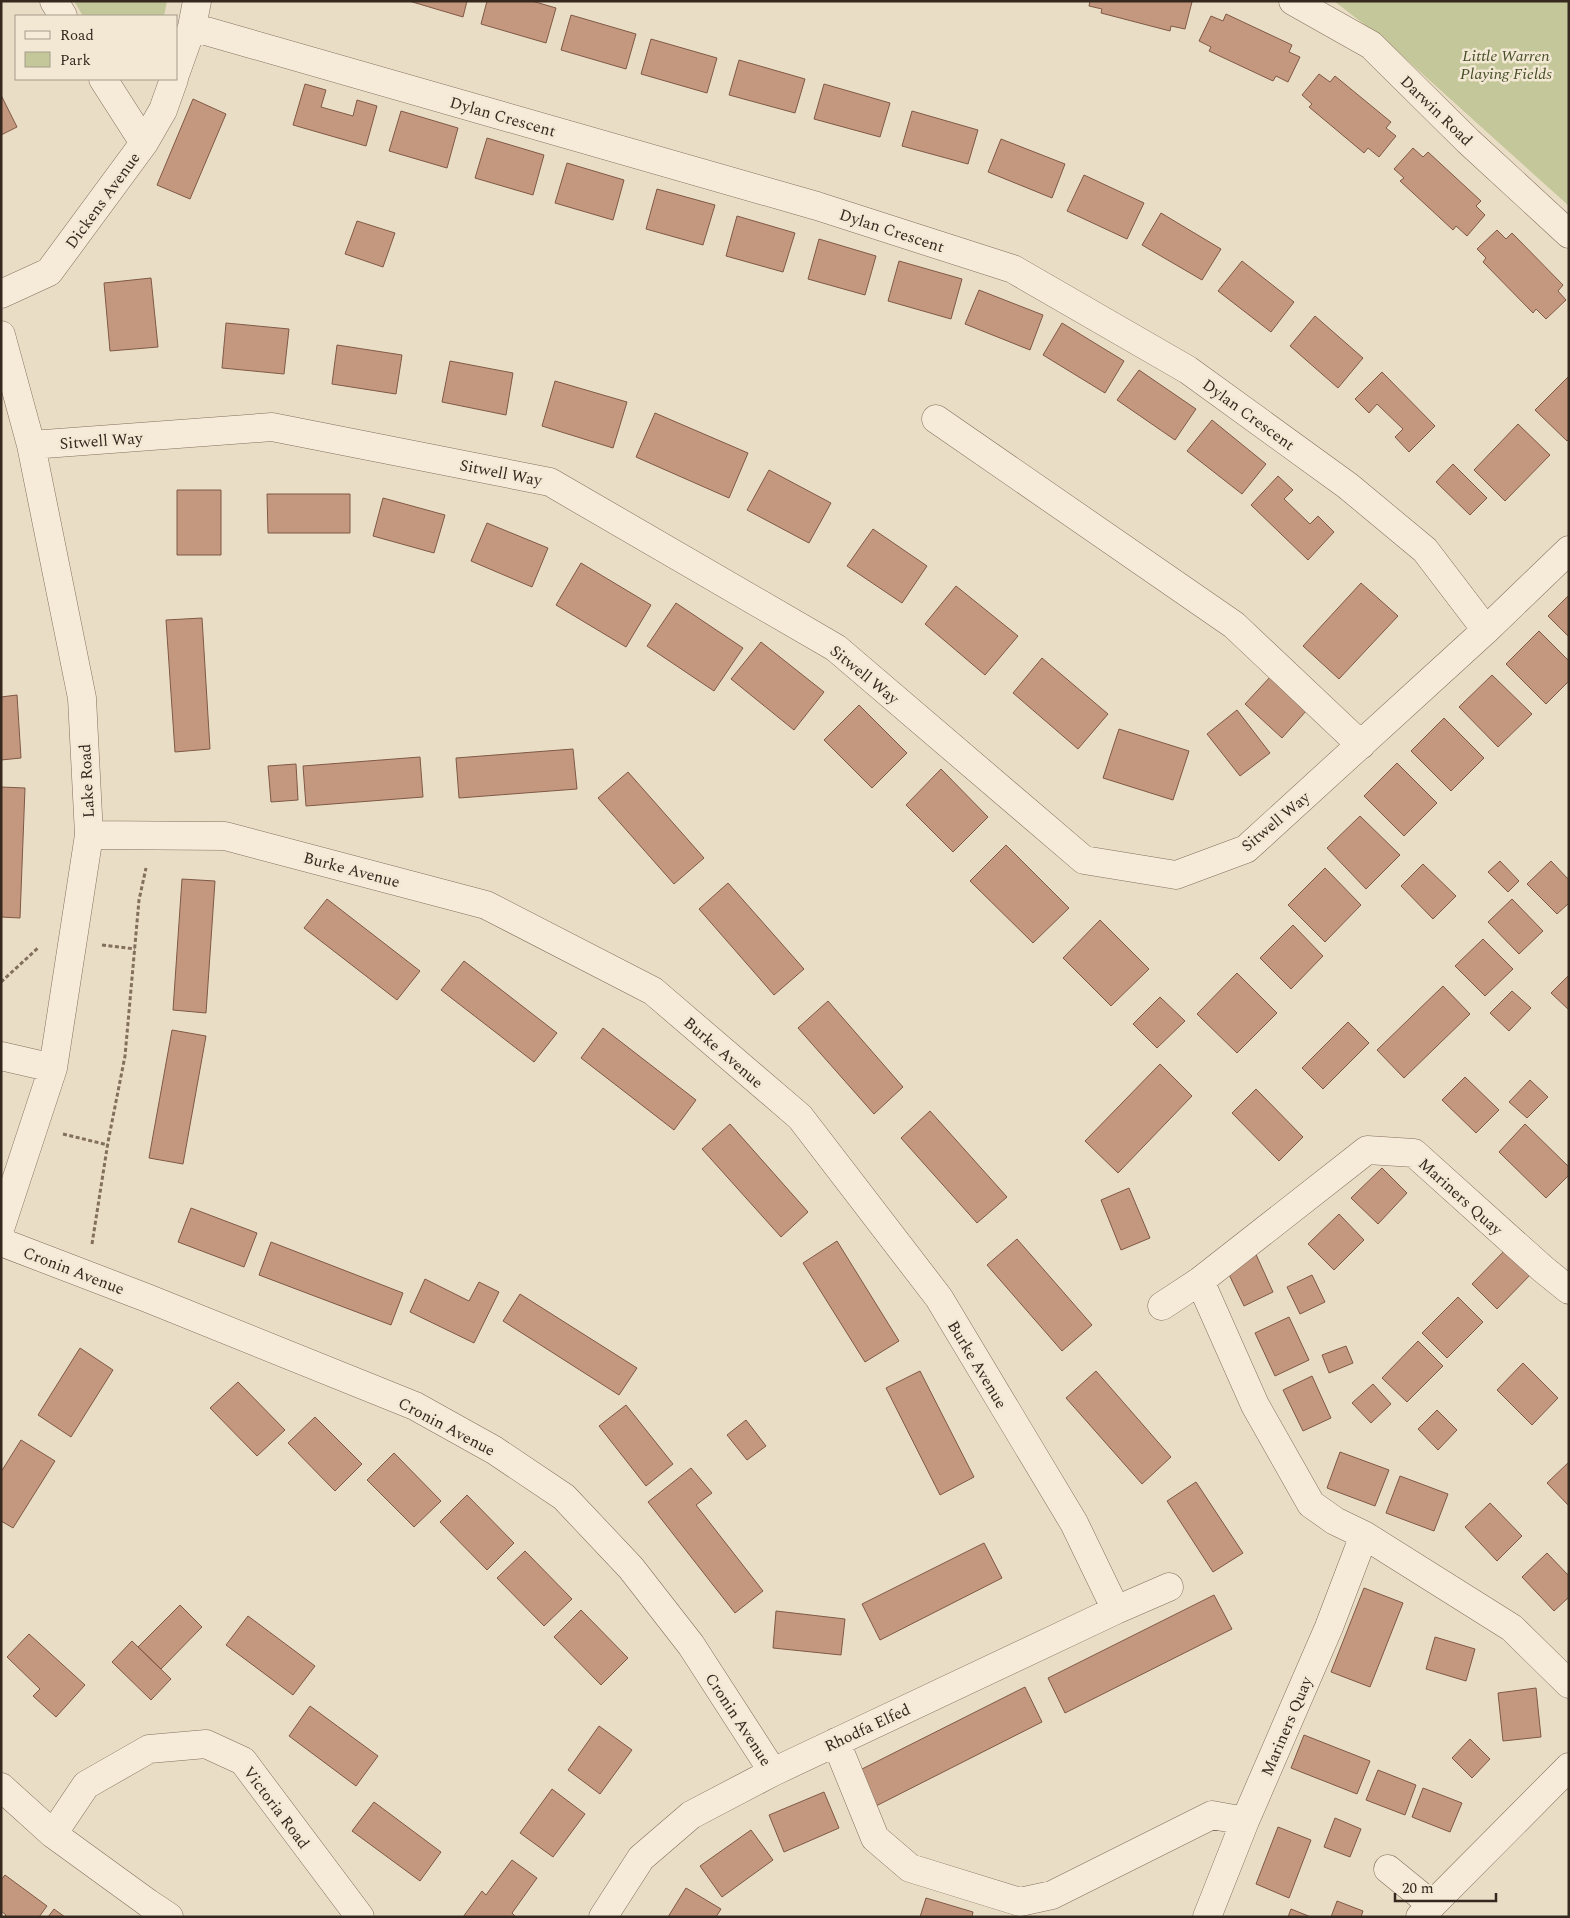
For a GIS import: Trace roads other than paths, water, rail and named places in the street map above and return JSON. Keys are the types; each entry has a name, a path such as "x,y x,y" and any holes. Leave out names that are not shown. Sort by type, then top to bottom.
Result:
{"street":[{"path":"54,1 62,15"},
{"name":"Darwin Road","path":"1293,1 1371,45 1468,141 1569,234"},
{"path":"178,66 195,14"},
{"name":"Dylan Crescent","path":"195,14 817,206 1013,269 1188,370 1348,486 1425,550 1486,630"},
{"path":"104,80 144,143"},
{"name":"Dickens Avenue","path":"1,294 49,272 144,143 163,110 174,80"},
{"name":"Lake Road","path":"1,335 31,445 82,698 89,835 53,1068 1,1226"},
{"path":"936,419 1234,625 1361,745"},
{"name":"Sitwell Way","path":"31,445 272,427 550,482 836,648 1084,860 1176,875 1246,849 1486,630 1569,550"},
{"name":"Burke Avenue","path":"89,835 225,836 486,905 653,992 800,1117 939,1298 1074,1523 1116,1610"},
{"path":"1,1056 53,1068"},
{"name":"Mariners Quay","path":"1162,1306 1200,1280 1367,1150 1414,1153 1569,1290"},
{"name":"Cronin Avenue","path":"1,1242 415,1406 494,1450 564,1497 631,1568 691,1646 773,1772"},
{"path":"1200,1280 1255,1405 1311,1504 1335,1521 1364,1535 1512,1628 1569,1684"},
{"name":"Mariners Quay","path":"1208,1917 1246,1821 1329,1627 1364,1535"},
{"name":"Rhodfa Elfed","path":"604,1917 641,1858 690,1815 836,1742 1116,1610 1169,1587"},
{"path":"836,1742 875,1838 910,1868 1020,1902 1052,1895 1212,1815 1246,1821"},
{"name":"Victoria Road","path":"53,1834 86,1785 149,1749 206,1744 243,1761 360,1917"},
{"path":"1388,1869 1426,1910 1569,1767"},
{"path":"1,1787 53,1834 169,1917"}],"park label":[{"name":"Little Warren Playing Fields","path":"1506,64"}]}
